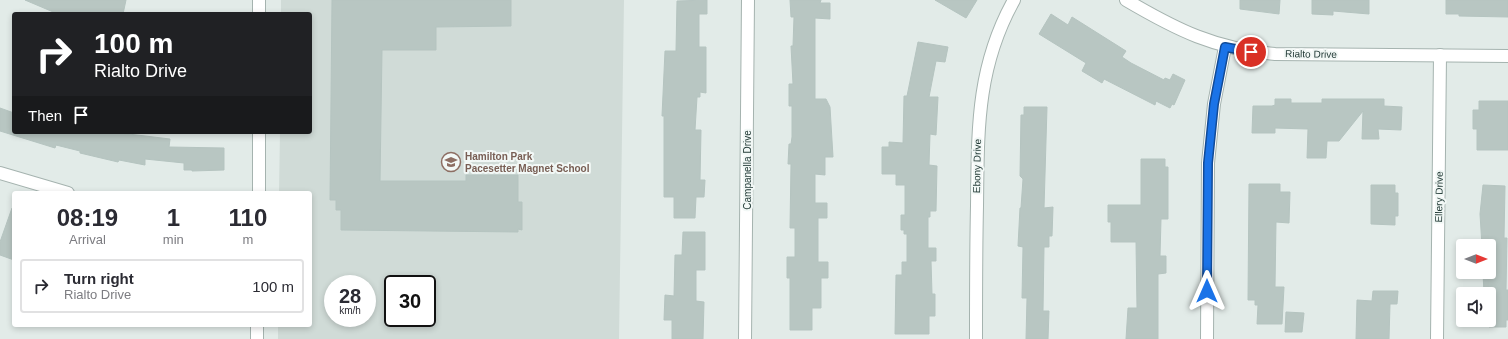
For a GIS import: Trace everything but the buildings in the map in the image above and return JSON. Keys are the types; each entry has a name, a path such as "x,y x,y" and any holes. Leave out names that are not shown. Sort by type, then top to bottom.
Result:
{"street":[{"path":"259,0 259,12"},
{"name":"Campanella Drive","path":"745,339 748,0"},
{"name":"Ebony Drive","path":"976,339 978,131 982,89 990,53 1004,17 1014,0"},
{"name":"Rialto Drive","path":"1126,0 1156,18 1225,47 1275,54 1508,56"},
{"path":"1206,339 1208,163 1214,104 1225,47"},
{"name":"Ellery Drive","path":"1438,339 1440,55"},
{"path":"259,134 259,191"},
{"path":"0,174 61,191"},
{"path":"257,327 257,339"}],"shaded area":[{"name":"Hamilton Park Pacesetter Magnet School","path":"281,0 624,0 619,339 278,339 278,327 312,327 312,191 279,191 280,134 312,134 312,12 281,12"}],"place":[{"name":"Hamilton Park Pacesetter Magnet School","path":"451,162"}],"route":[{"path":"1207,291 1208,163 1214,104 1225,47 1251,52"}]}
